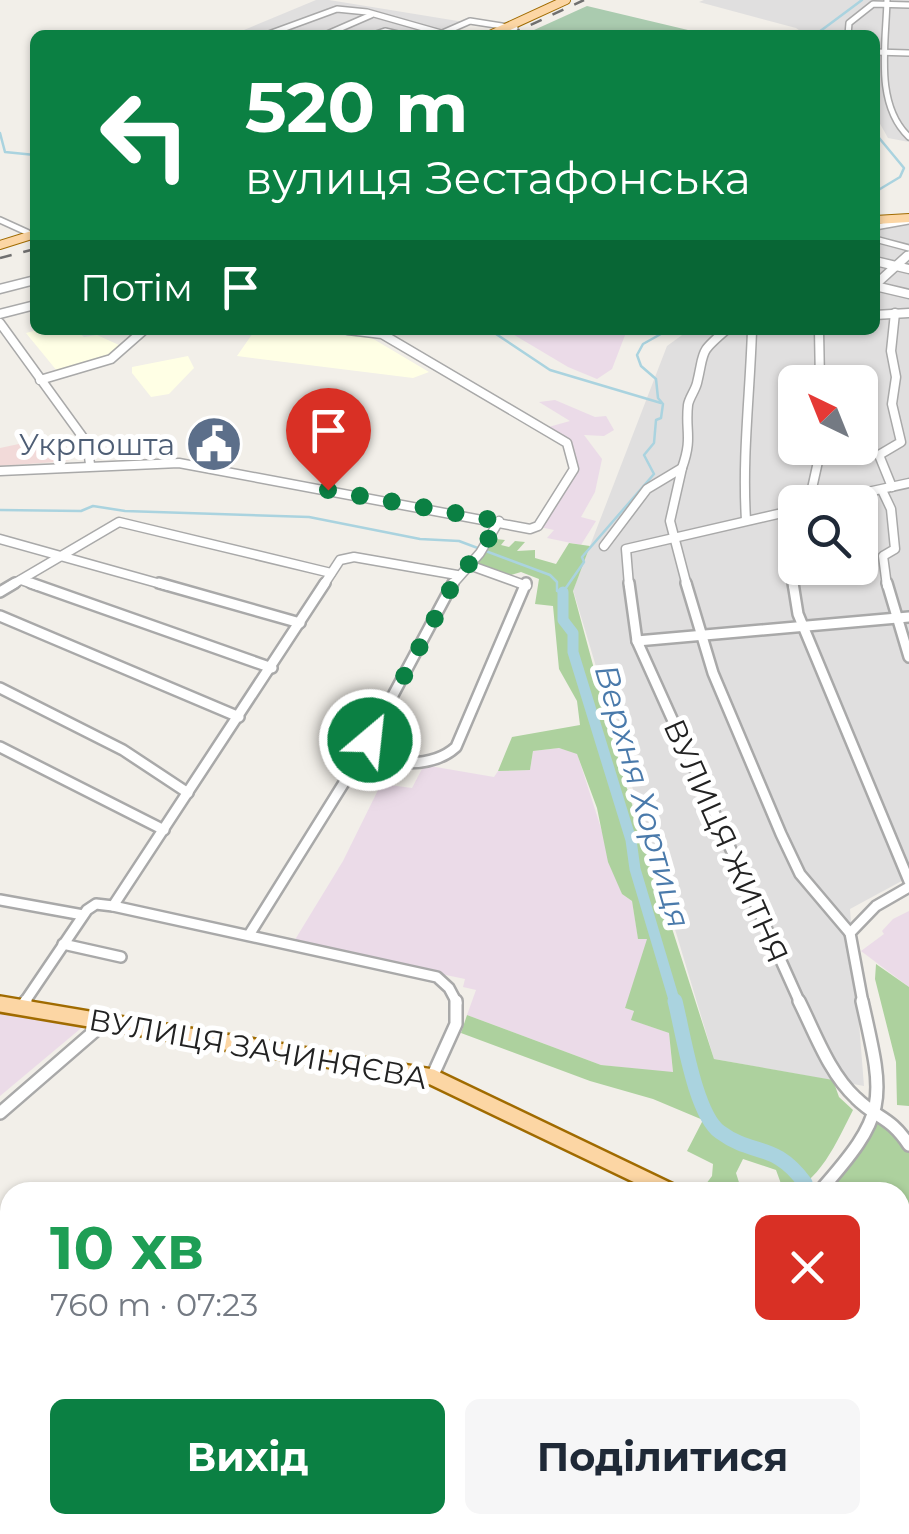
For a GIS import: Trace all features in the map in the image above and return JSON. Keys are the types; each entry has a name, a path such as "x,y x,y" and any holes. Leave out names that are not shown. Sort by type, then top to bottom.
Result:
{"main road":[{"path":"508,30 561,2 575,0"},
{"path":"504,30 512,27"},
{"path":"880,223 909,220"},
{"path":"0,247 30,237"},
{"name":"ВУЛИЦЯ ЗАЧИНЯЄВА","path":"0,1004 432,1077 651,1182"}],"street":[{"path":"887,2 886,101 900,130 909,137"},
{"path":"849,30 850,21 876,3 909,5"},
{"path":"280,30 337,9 426,30"},
{"path":"335,30 371,14"},
{"path":"449,30 470,21 512,27"},
{"path":"880,52 909,54"},
{"path":"0,220 30,234"},
{"path":"880,242 909,251 880,280"},
{"path":"880,262 909,269"},
{"path":"0,289 30,281"},
{"path":"880,286 909,294"},
{"path":"0,314 30,305"},
{"path":"896,313 891,355 896,378 892,404 902,442 879,455 895,549 884,556 885,582 909,657"},
{"path":"880,315 909,313"},
{"path":"0,323 86,443 90,464"},
{"path":"40,380 110,362 128,351 140,335"},
{"path":"0,471 158,462 200,466 530,528 538,526 572,473 574,462 569,446 384,335"},
{"path":"720,335 699,359 697,384 688,404 691,442 670,521 672,537 725,704 800,874 850,933 878,1082 876,1113 864,1138 827,1182"},
{"path":"746,520 742,464 750,413 752,335"},
{"path":"820,335 820,365"},
{"path":"604,546 641,496 666,472 682,468"},
{"path":"878,490 909,483"},
{"path":"672,537 778,513"},
{"path":"248,935 360,757 458,575 482,550 499,521"},
{"path":"0,592 113,523 331,573"},
{"name":"ВУЛИЦЯ ЖИТНЯ","path":"672,537 628,548 632,621 638,641 748,894 820,1044 856,1099 894,1122 909,1146"},
{"path":"0,539 300,623"},
{"path":"113,906 345,557 458,575"},
{"path":"360,757 399,765 449,755 456,746 528,584 469,564"},
{"path":"21,580 272,668"},
{"path":"794,585 792,598 909,884 876,906 850,933"},
{"path":"0,616 239,717"},
{"path":"638,641 909,617"},
{"path":"0,688 124,750 188,792"},
{"path":"0,747 164,830"},
{"path":"0,900 82,915"},
{"path":"22,1007 82,915 96,904 113,906 430,974 450,985 460,1002 458,1016 432,1077"},
{"path":"64,944 121,957"},
{"path":"0,1112 105,1023"}],"shaded area":[{"path":"316,0 464,22 447,30 244,30"},
{"path":"909,0 909,142 888,138 880,124 880,30 799,30 699,2"},
{"path":"587,6 688,30 534,30"},
{"path":"909,214 909,877 850,909 864,1086 714,1059 573,590 667,346 682,335 880,335 880,219"},
{"path":"26,333 97,335 119,345 104,360 57,371"},
{"path":"252,335 370,337 429,372 413,378 237,356"},
{"path":"514,335 625,335 612,369 597,379 568,367"},
{"path":"188,356 194,368 169,394 151,397 132,373 132,367"},
{"path":"555,400 595,417 606,416 614,430 604,436 584,435 602,459 595,492 581,517 596,521 581,545 547,538 554,530 540,527 577,468 575,453 568,442 545,428 570,421 539,402"},
{"path":"61,435 68,445 51,448 56,459 70,461 0,466 0,448"},
{"path":"559,748 577,753 622,894 632,901 638,938 647,939 648,946 625,1008 634,1011 632,1020 669,1033 673,1073 601,1065 467,1015 476,990 463,987 465,979 293,943 343,861 381,784 412,788 424,765 494,777 498,771 530,770 533,751"},
{"path":"909,911 909,987 861,951 884,934 882,931 893,919"},
{"path":"0,1011 86,1024 0,1096"}],"green space":[{"path":"496,539 505,540 501,545 509,547 515,541 525,542 517,551 535,550 535,558 556,564 569,543 590,546 573,591 623,776 714,1059 833,1080 839,1097 853,1110 834,1148 807,1182 780,1182 776,1170 743,1159 736,1173 739,1182 708,1182 713,1164 687,1151 703,1120 461,1033 467,1015 601,1065 673,1072 669,1033 631,1020 634,1011 625,1008 647,939 638,939 632,901 622,894 608,862 597,808 577,754 559,748 533,751 530,770 498,771 512,737 580,725 577,701 559,669 553,606 535,604 539,579 521,572 511,575 474,565"},
{"path":"876,964 909,987 909,1106 897,1105 896,1062 875,979"},
{"path":"877,1123 903,1135 909,1145 909,1182 836,1182"}],"waterway":[{"path":"822,30 862,0"},
{"path":"0,133 5,152 30,154"},
{"path":"880,139 904,168 900,177 880,189"},
{"path":"498,335 550,370 661,403"},
{"name":"Верхня Хортиця","path":"563,592 584,562 582,557 654,474 644,455 654,443 656,420 661,418 663,404 658,398 656,379 641,366 637,355 643,344 659,335"},
{"path":"0,510 81,511 93,506 125,511 309,517 420,539 459,541 550,575 557,582 557,591 563,594"},
{"name":"Верхня Хортиця","path":"563,592 563,620 573,633 573,652 631,840 635,869 675,1003"},
{"name":"Верхня Хортиця","path":"675,1001 697,1091 711,1122 732,1140 783,1161 804,1182"}],"railway":[{"path":"520,30 584,0"},
{"path":"0,258 30,250"}],"place":[{"name":"Укрпошта","path":"214,444"}],"route":[{"path":"328,490 499,521 480,553 458,575 370,740"}]}
